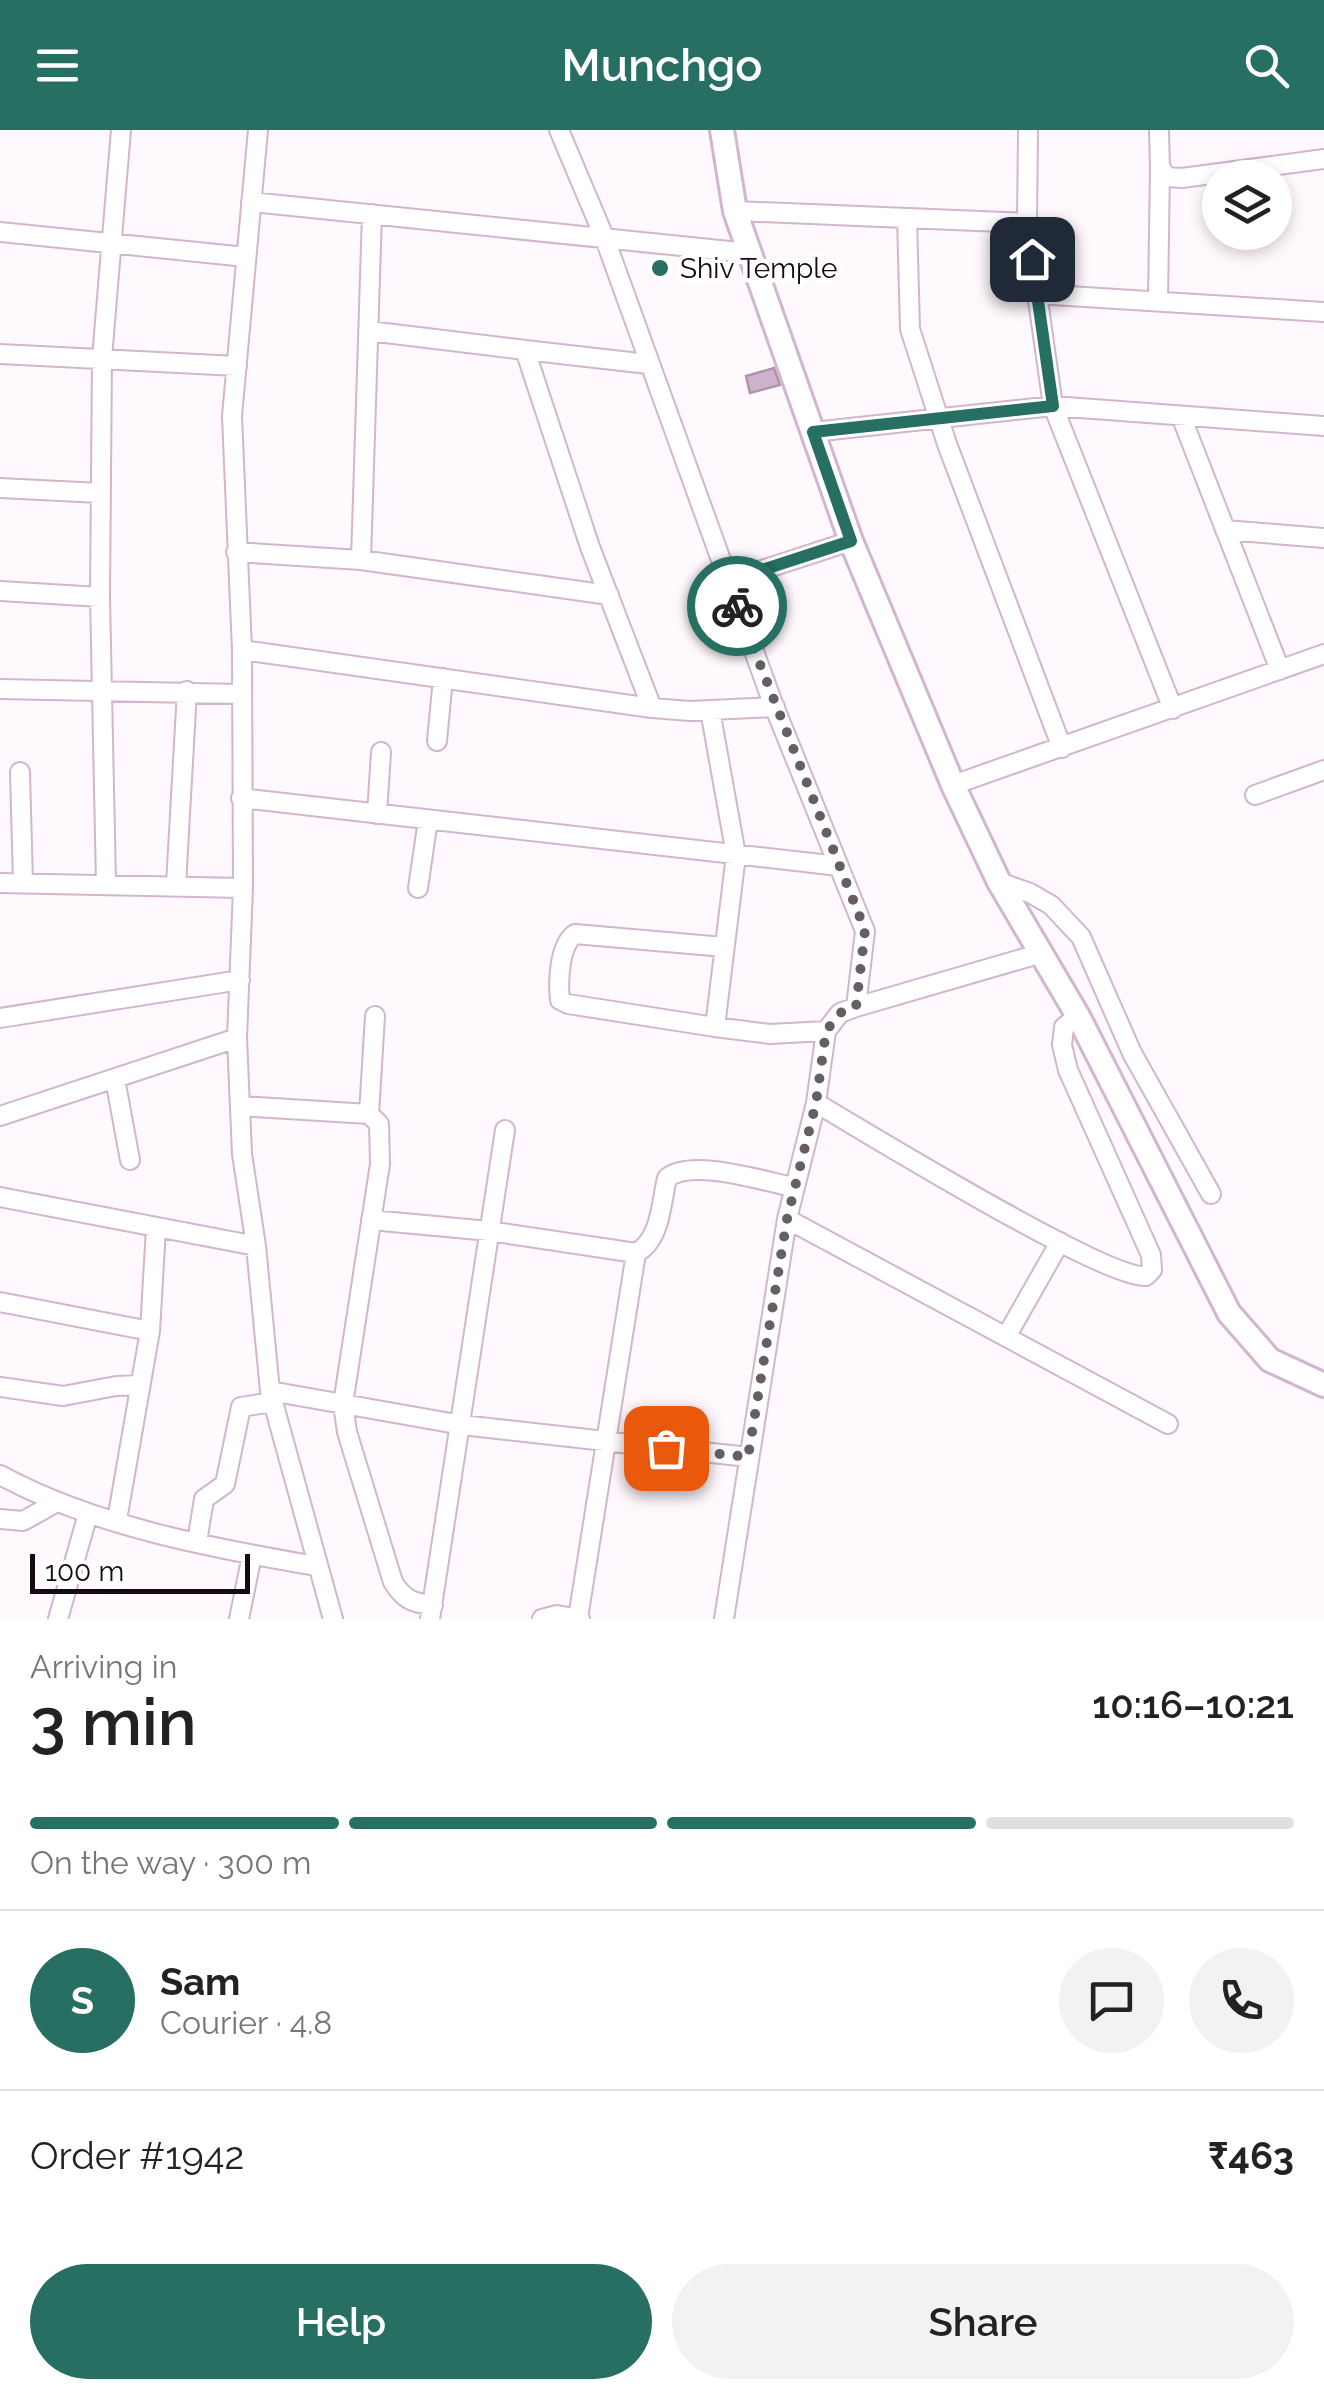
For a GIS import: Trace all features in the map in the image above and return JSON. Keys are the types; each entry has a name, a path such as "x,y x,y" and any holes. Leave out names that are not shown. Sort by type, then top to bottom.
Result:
{"street":[{"path":"106,883 100,596 102,358 121,130"},
{"path":"258,130 232,416 242,650 243,888 237,1038 242,1154 271,1397 332,1619"},
{"path":"559,130 605,239 775,707 865,930 856,1007"},
{"path":"722,130 735,212 851,541 999,882 1078,1016 1229,1312 1270,1360 1324,1385"},
{"path":"1028,130 1027,223 1053,406 1172,709"},
{"path":"1158,301 1159,130"},
{"path":"1160,167 1166,177 1182,178 1324,159"},
{"path":"251,202 750,253"},
{"path":"735,212 1027,223"},
{"path":"361,560 372,214"},
{"path":"908,218 910,329 938,417 1062,748"},
{"path":"0,232 246,257"},
{"path":"1037,294 1324,312"},
{"path":"369,331 648,364"},
{"path":"525,350 652,708"},
{"path":"0,354 237,366"},
{"path":"813,432 1053,406 1324,426"},
{"path":"1180,416 1280,670"},
{"path":"0,488 100,493"},
{"path":"1225,530 1324,538"},
{"path":"728,581 851,541"},
{"path":"236,552 361,560 609,595"},
{"path":"0,591 100,596"},
{"path":"242,650 652,708 775,707"},
{"path":"954,785 1324,654"},
{"path":"437,741 444,678"},
{"path":"0,689 102,688 241,694"},
{"path":"176,885 187,691"},
{"path":"710,710 736,854 714,1027"},
{"path":"377,814 381,752"},
{"path":"1256,795 1324,770"},
{"path":"20,772 23,883"},
{"path":"241,798 839,866"},
{"path":"418,888 428,820"},
{"path":"999,882 1030,893 1051,906 1081,937 1132,1053 1212,1194"},
{"path":"0,883 243,888"},
{"path":"724,947 575,934 568,938 564,948 560,1000 770,1034 826,1031"},
{"path":"724,1619 787,1219 816,1103 826,1031 840,1013 856,1007 1042,953"},
{"path":"0,1018 240,980"},
{"path":"369,1114 375,1016"},
{"path":"816,1103 1060,1242 1130,1274 1146,1276 1152,1270 1152,1255 1068,1070 1061,1034 1078,1016"},
{"path":"0,1116 237,1038"},
{"path":"115,1079 130,1160"},
{"path":"240,1106 369,1114 379,1124 380,1164 344,1404 346,1432 393,1582 400,1595 431,1612 505,1130"},
{"path":"372,1220 490,1231 636,1253 653,1238 668,1178 676,1171 700,1169 793,1186"},
{"path":"0,1196 256,1246"},
{"path":"787,1219 1168,1424"},
{"path":"118,1520 150,1331 156,1228"},
{"path":"1006,1336 1060,1242"},
{"path":"542,1619 557,1615 579,1619 636,1253"},
{"path":"0,1302 150,1331"},
{"path":"0,1388 62,1396 139,1385"},
{"path":"196,1542 204,1499 220,1490 227,1478 240,1406 271,1397 344,1404 462,1425 748,1457"},
{"path":"0,1475 88,1514 252,1555 316,1566"},
{"path":"0,1520 23,1521 58,1502"},
{"path":"58,1619 88,1514"},
{"path":"240,1619 252,1555"}],"building":[{"path":"774,368 780,385 750,393 746,376"}],"way so far":[{"path":"666,1448 748,1457 793,1186 816,1103 826,1031 840,1013 856,1007 866,943 865,930 737,606"}],"place":[{"name":"Shiv Temple","path":"660,268"}],"route":[{"path":"737,606 728,581 851,541 813,432 1053,406 1032,259"}]}
